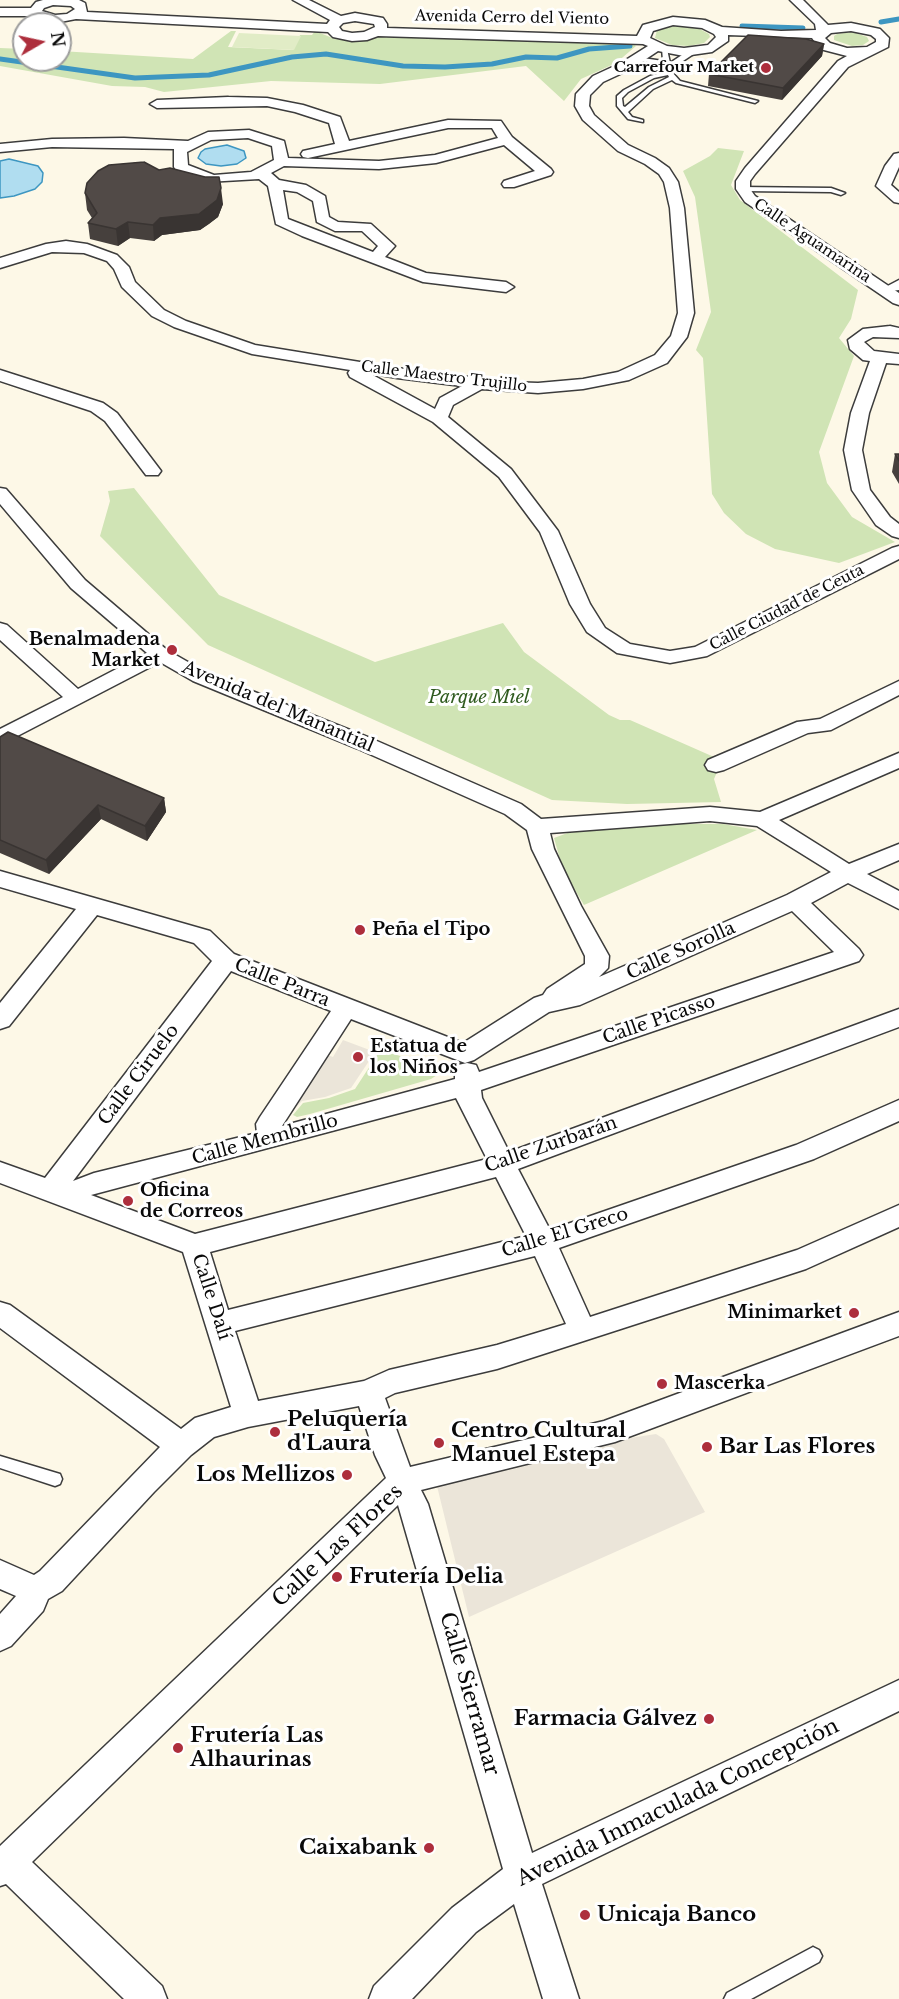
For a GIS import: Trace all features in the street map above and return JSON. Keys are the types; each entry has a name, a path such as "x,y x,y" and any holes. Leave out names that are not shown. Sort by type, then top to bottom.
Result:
{"street":[{"path":"16,0 23,4 66,1 79,10 335,24 356,17"},
{"path":"299,0 316,4 356,17 372,19 380,28 367,36 352,37 338,34 335,24 316,4"},
{"path":"796,0 821,23 825,40 843,64"},
{"path":"35,12 37,7 45,3"},
{"path":"296,20 314,13 316,4"},
{"path":"72,13 96,9 335,24"},
{"path":"811,12 851,27 868,30 898,44"},
{"path":"653,41 663,22 684,21 705,24 720,36 738,40 825,40 870,50 898,44"},
{"path":"825,40 835,28 851,27"},
{"name":"Avenida Cerro del Viento","path":"380,28 631,37 695,51"},
{"path":"870,50 884,44 881,35"},
{"path":"695,51 712,48 720,36"},
{"name":"Calle Maestro Trujillo","path":"0,262 51,247 66,246 87,249 112,258 121,267 128,284 158,313 180,324 252,349 480,384 538,388 583,384 624,376 661,359 679,337 686,313 677,208 671,182 664,171 650,161 623,148 588,117 582,106 583,94 589,86 636,59 653,41"},
{"name":"Calle Aguamarina","path":"870,50 843,64 750,171 743,181 743,189 750,199 892,289 899,300"},
{"path":"157,104 267,102 298,108 335,120 343,146"},
{"path":"487,110 507,140 546,172 508,184"},
{"path":"282,161 279,144 249,134 208,136 180,150 181,167 212,179 254,177 282,161 343,146 448,124 496,124"},
{"path":"282,161 379,165 436,159 507,140"},
{"path":"0,148 52,143 124,142 188,146"},
{"path":"899,157 890,169 883,186 899,199"},
{"path":"261,173 275,184 301,188 320,199 322,219 335,226 366,227 387,246 375,259"},
{"path":"275,184 281,221 319,238 423,277 506,287"},
{"path":"319,238 346,226"},
{"path":"896,327 869,332 856,340 856,345 861,352 879,359 899,359"},
{"path":"879,359 860,413 854,450 861,490 883,521 899,532"},
{"name":"Calle Ciudad de Ceuta","path":"338,364 439,418 506,473 549,531 580,604 597,632 624,649 670,657 700,652 899,552"},
{"path":"0,375 97,407 111,417 152,471"},
{"path":"439,418 447,402 480,384"},
{"name":"Avenida del Manantial","path":"0,493 78,584 160,654 200,677 513,809 537,827"},
{"path":"0,629 76,698"},
{"path":"0,738 160,654"},
{"path":"716,765 804,727 824,725 899,687"},
{"path":"762,819 899,760"},
{"path":"543,1005 570,983 596,968 597,956 543,849 537,827 710,814 762,819 848,873 899,901"},
{"name":"Calle Sorolla","path":"465,1054 543,1005 572,999 795,901 848,873 899,851"},
{"name":"Calle Parra","path":"0,879 202,937 226,960 465,1054"},
{"name":"Calle Picasso","path":"468,1085 851,956 795,901"},
{"path":"0,1020 92,906"},
{"name":"Calle Ciruelo","path":"57,1193 226,960"},
{"path":"272,1139 269,1124 346,1007"},
{"name":"Calle Zurbarán","path":"194,1245 501,1165 899,1018"},
{"path":"465,1054 469,1098 501,1165 543,1243 582,1330"},
{"name":"Calle Membrillo","path":"57,1193 272,1139 468,1085"},
{"name":"Calle El Greco","path":"221,1323 543,1243 805,1152 899,1110"},
{"name":"Calle Dalí","path":"0,1172 194,1245 221,1323 248,1415"},
{"path":"0,1636 32,1601 35,1590 51,1581 181,1446 205,1427 248,1415 369,1392 389,1382 497,1356 806,1258 899,1215"},
{"path":"0,1313 181,1446"},
{"name":"Calle Las Flores","path":"4,1866 402,1482 605,1433 899,1324"},
{"name":"Calle Sierramar","path":"369,1392 390,1455 414,1504 522,1876 561,1999"},
{"path":"0,1574 35,1590"},
{"name":"Avenida Inmaculada Concepción","path":"387,1999 464,1920 522,1876 899,1695"},
{"path":"4,1866 149,1999"}],"lane":[{"path":"653,41 669,71"},
{"path":"625,111 687,54 695,51"},
{"path":"636,59 669,71 688,86 755,101"},
{"path":"641,121 630,118 620,106 619,97 626,90 669,71"},
{"path":"743,189 841,192"},
{"path":"892,289 899,282"},
{"path":"0,1462 55,1479"},
{"path":"733,1999 813,1956"}],"green space":[{"path":"680,25 698,28 710,37 704,43 689,46 672,45 655,38 657,30"},
{"path":"231,31 236,31 228,47 293,50 300,35 312,35 315,31 335,39 351,40 383,35 631,43 636,46 616,63 581,79 564,101 526,66 380,84 271,81 164,92 145,87 112,86 34,72 72,72 72,52 193,59"},
{"path":"853,32 867,37 869,41 863,45 852,46 834,40 837,34"},
{"path":"239,33 301,36 294,50 232,47"},
{"path":"0,48 12,48 12,68 0,66"},
{"path":"718,148 744,151 731,185 740,200 858,290 851,319 839,338 854,356 819,452 827,483 852,517 895,542 839,563 775,549 746,534 724,513 712,494 703,358 696,350 711,312 695,197 683,171 710,156"},
{"name":"Parque Miel","path":"134,488 219,595 375,662 503,623 524,652 609,715 620,720 630,720 714,757 717,772 714,779 721,802 627,804 552,800 208,645 100,536 110,501 108,491"},
{"path":"671,824 723,824 757,830 584,905 563,870 554,838 573,831"},
{"path":"381,1049 432,1068 437,1075 431,1079 310,1114 297,1117 293,1115 303,1103 329,1098 355,1089"}],"shaded area":[{"path":"343,1040 375,1052 351,1088 325,1097 302,1101 287,1117 317,1051 333,1057"},
{"path":"656,1434 664,1439 705,1512 469,1617 437,1486 514,1469 604,1442"}],"water":[{"path":"227,145 244,151 246,158 237,164 221,166 206,164 198,158 205,149"},
{"path":"9,159 38,166 43,173 42,182 35,189 0,198 0,161"}],"building":[{"path":"748,35 806,39 824,44 783,88 709,74"},
{"path":"144,162 159,170 170,168 205,177 219,177 221,188 217,200 199,214 160,218 153,225 128,222 116,229 88,223 97,213 85,193 87,183 98,171 109,165"},
{"path":"8,732 164,798 145,826 98,805 46,860 0,840 0,737"}],"waterway":[{"path":"881,22 899,19"},
{"path":"742,26 803,28"},
{"path":"0,59 135,78 209,75 292,57 326,54 403,66 445,67 492,64 526,57 557,58 589,49 630,46"}],"place":[{"name":"Carrefour Market","path":"766,68"},
{"name":"Benalmadena Market","path":"172,650"},
{"name":"Peña el Tipo","path":"360,930"},
{"name":"Estatua de los Niños","path":"358,1057"},
{"name":"Oficina de Correos","path":"128,1201"},
{"name":"Minimarket","path":"854,1313"},
{"name":"Mascerka","path":"662,1384"},
{"name":"Peluquería d'Laura","path":"275,1432"},
{"name":"Centro Cultural Manuel Estepa","path":"439,1443"},
{"name":"Bar Las Flores","path":"707,1447"},
{"name":"Los Mellizos","path":"347,1475"},
{"name":"Frutería Delia","path":"337,1577"},
{"name":"Farmacia Gálvez","path":"709,1719"},
{"name":"Frutería Las Alhaurinas","path":"178,1748"},
{"name":"Caixabank","path":"429,1848"},
{"name":"Unicaja Banco","path":"585,1915"}]}
